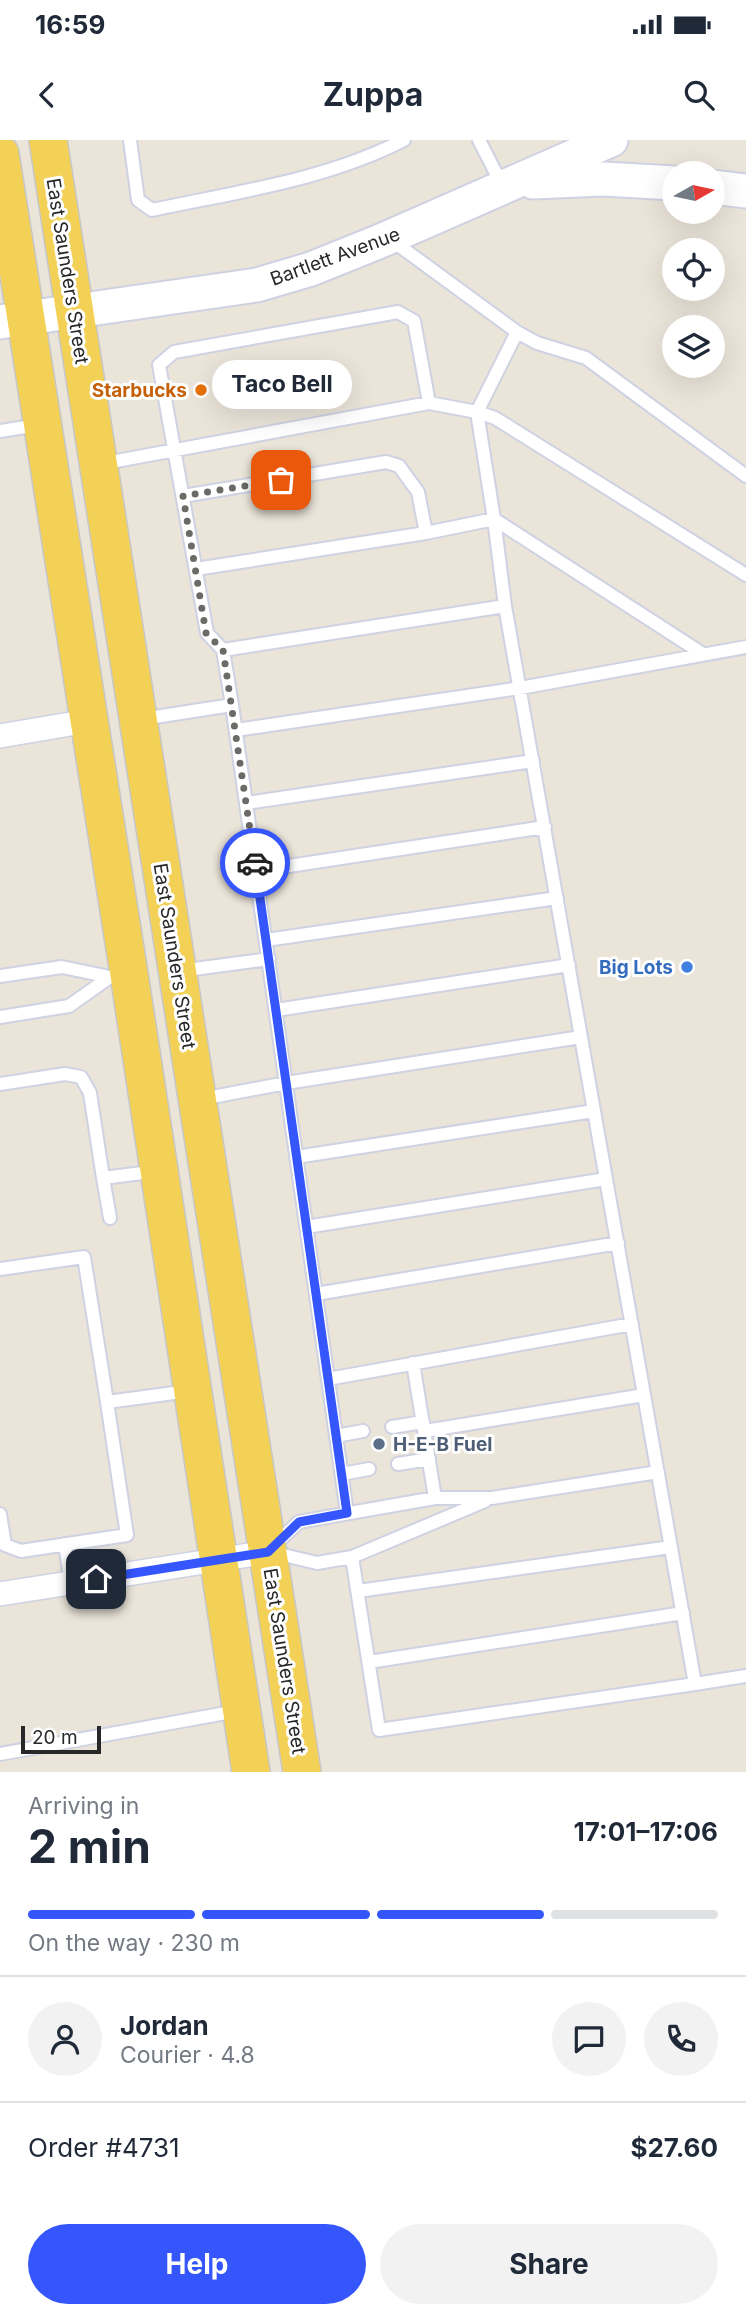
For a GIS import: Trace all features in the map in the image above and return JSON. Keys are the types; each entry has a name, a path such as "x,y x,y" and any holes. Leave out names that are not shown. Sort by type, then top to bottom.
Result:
{"main road":[{"name":"East Saunders Street","path":"48,140 302,1772"},
{"name":"Bartlett Avenue","path":"13,320 257,285 310,269 388,238 611,140"},
{"path":"1,167 13,320 42,424 88,721 120,976 158,1171 251,1772"},
{"path":"508,185 603,179 662,182"},
{"path":"725,189 746,191"},
{"path":"120,976 143,983 157,1006 178,1112 200,1116"}],"street":[{"path":"0,736 88,721"},
{"path":"0,1594 268,1552"}],"lane":[{"path":"130,140 138,200 152,210 235,194 330,171 369,157 404,140"},
{"path":"479,140 508,185"},
{"path":"388,238 517,332 547,347 586,358 746,476"},
{"path":"347,1513 223,650 206,633 159,365 174,352 398,312 414,321 429,403"},
{"path":"517,332 477,412 505,606 695,1684"},
{"path":"99,464 429,403 495,418 746,575"},
{"path":"0,431 42,424"},
{"path":"183,496 386,463 399,466 418,492 426,533"},
{"path":"196,569 426,533 494,519 703,654"},
{"path":"223,650 505,606"},
{"path":"236,730 520,688 746,647"},
{"path":"138,720 232,705"},
{"path":"246,803 533,761"},
{"path":"256,872 544,827"},
{"path":"265,940 557,898"},
{"path":"177,971 269,959"},
{"path":"276,1010 569,965"},
{"path":"0,976 62,967 120,976"},
{"path":"0,1017 69,1006 120,976"},
{"path":"200,1116 286,1083 581,1037"},
{"path":"0,1084 65,1074 81,1077 90,1093 110,1218"},
{"path":"296,1157 594,1111"},
{"path":"103,1178 158,1171"},
{"path":"306,1227 606,1179"},
{"path":"316,1294 618,1243"},
{"path":"0,1269 84,1257 127,1535 20,1551 5,1545 0,1514"},
{"path":"328,1379 632,1324"},
{"path":"413,1363 435,1498"},
{"path":"107,1402 192,1390"},
{"path":"392,1427 424,1426 644,1395"},
{"path":"336,1436 363,1432"},
{"path":"398,1464 429,1459"},
{"path":"341,1474 369,1469"},
{"path":"268,1552 299,1522 435,1498 492,1498 658,1472"},
{"path":"268,1552 317,1563 352,1557 492,1498"},
{"path":"65,1544 71,1583"},
{"path":"358,1591 671,1547"},
{"path":"352,1557 379,1730 746,1676"},
{"path":"369,1662 682,1613"},
{"path":"0,1754 241,1710"}],"way so far":[{"path":"255,863 223,650 206,633 183,496 281,480"}],"place":[{"name":"Starbucks","path":"201,390"},
{"name":"Taco Bell","path":"281,480"},
{"name":"Big Lots","path":"687,967"},
{"name":"H-E-B Fuel","path":"379,1444"}],"route":[{"path":"96,1579 268,1552 299,1522 347,1513 255,863"}]}
